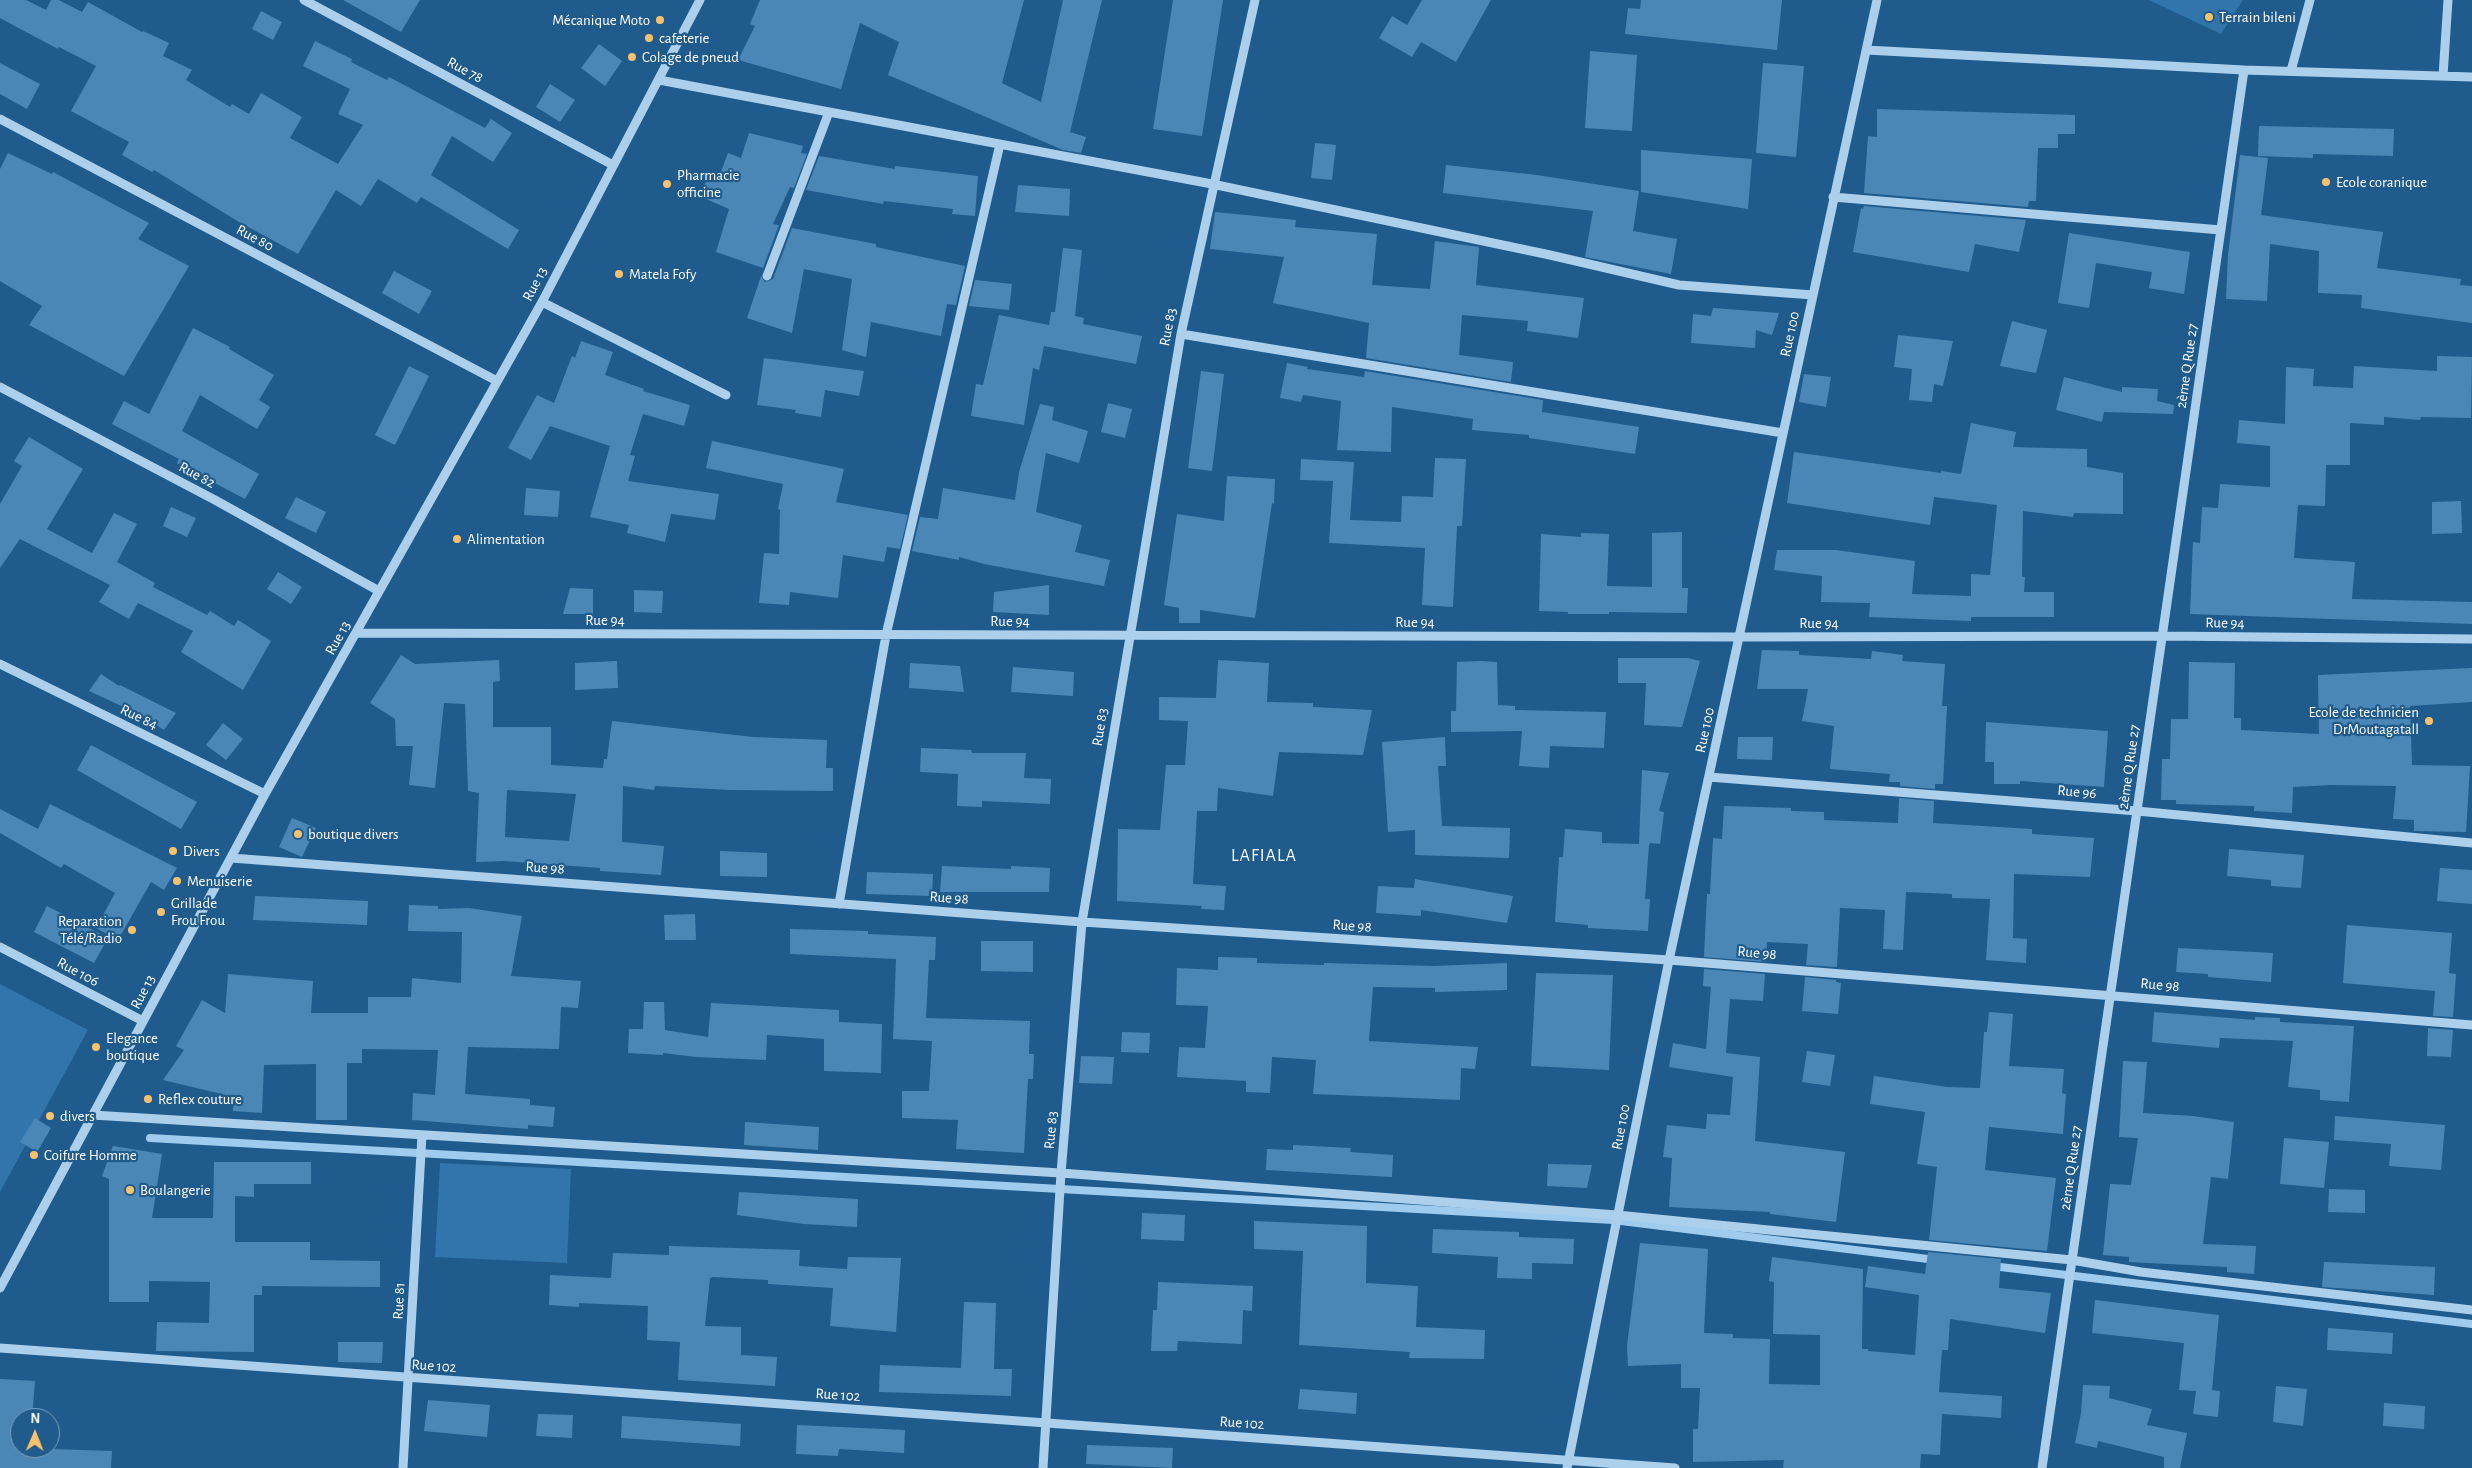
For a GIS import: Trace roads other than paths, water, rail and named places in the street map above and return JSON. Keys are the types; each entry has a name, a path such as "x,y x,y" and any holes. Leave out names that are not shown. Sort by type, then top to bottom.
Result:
{"street":[{"name":"Rue 78","path":"304,0 612,165"},
{"name":"Rue 13","path":"0,1288 265,794 542,302 700,0"},
{"name":"Rue 83","path":"1043,1468 1061,1173 1082,922 1180,334 1212,184 1255,0"},
{"name":"Rue 100","path":"1568,1464 1669,960 1876,0"},
{"path":"2291,72 2310,0"},
{"path":"2442,76 2448,0"},
{"path":"1866,50 2244,70 2472,77"},
{"name":"2ème Q Rue 27","path":"2042,1468 2244,70"},
{"path":"659,80 1212,184 1550,255 1680,285 1813,295"},
{"path":"767,276 829,112"},
{"name":"Rue 80","path":"0,119 496,381"},
{"path":"838,904 886,635 1000,144"},
{"path":"1834,198 2221,230"},
{"path":"542,302 726,395"},
{"path":"1180,334 1783,433"},
{"name":"Rue 82","path":"0,387 214,500 379,591"},
{"name":"Rue 94","path":"357,633 2472,638"},
{"name":"Rue 84","path":"0,664 265,794"},
{"name":"Rue 96","path":"1709,776 2137,811 2472,842"},
{"name":"Rue 98","path":"231,858 1082,922 1669,960 2472,1025"},
{"name":"Rue 106","path":"0,947 143,1022"},
{"path":"92,1115 1061,1173 1618,1215 2072,1260 2141,1272 2472,1310"},
{"name":"Rue 81","path":"403,1468 422,1135"},
{"name":"Rue 102","path":"0,1348 1046,1423 1568,1464 1675,1468"}],"waterway":[{"path":"150,1138 1613,1220 1936,1260"},
{"path":"1992,1266 2472,1324"}],"place":[{"name":"Terrain bileni","path":"2209,17"},
{"name":"Mécanique Moto","path":"660,20"},
{"name":"cafeterie","path":"649,38"},
{"name":"Colage de pneud","path":"632,57"},
{"name":"Ecole coranique","path":"2326,182"},
{"name":"Pharmacie officine","path":"667,184"},
{"name":"Matela Fofy","path":"619,274"},
{"name":"Alimentation","path":"457,539"},
{"name":"Ecole de technicien DrMoutagatall","path":"2429,721"},
{"name":"boutique divers","path":"298,834"},
{"name":"Divers","path":"173,851"},
{"name":"Menuiserie","path":"177,881"},
{"name":"Grillade Frou Frou","path":"161,912"},
{"name":"Reparation Télé/Radio","path":"132,930"},
{"name":"Elegance boutique","path":"96,1047"},
{"name":"Reflex couture","path":"148,1099"},
{"name":"divers","path":"50,1116"},
{"name":"Coifure Homme","path":"34,1155"},
{"name":"Boulangerie","path":"130,1190"}],"district":[{"name":"LAFIALA","path":"1264,856"}]}
